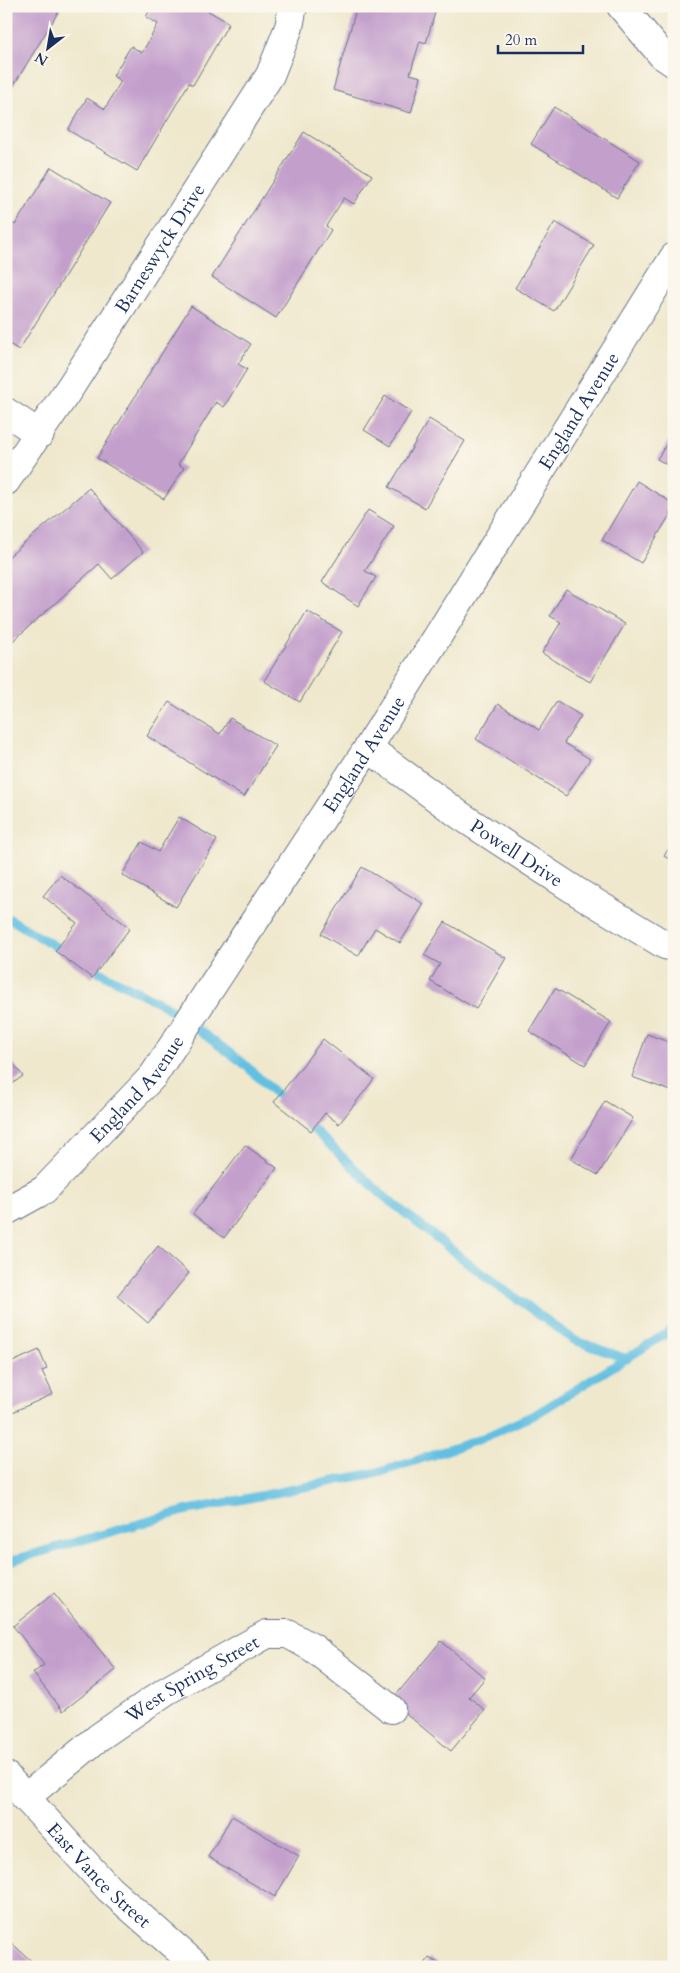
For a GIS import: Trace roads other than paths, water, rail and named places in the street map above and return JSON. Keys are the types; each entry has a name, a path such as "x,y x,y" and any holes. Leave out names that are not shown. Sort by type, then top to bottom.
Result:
{"street":[{"name":"Barneswyck Drive","path":"6,481 40,434 270,74 289,27 293,6"},
{"path":"621,6 662,55 674,63"},
{"name":"England Avenue","path":"6,1211 44,1190 153,1076 368,748 674,256"},
{"path":"6,412 40,434"},
{"name":"Powell Drive","path":"368,748 461,816 578,893 665,945 674,947"},
{"name":"West Spring Street","path":"26,1798 99,1737 166,1691 267,1634 288,1634 313,1648 392,1709"},
{"name":"East Vance Street","path":"6,1776 108,1889 198,1967"}],"waterway":[{"path":"10,919 68,954"},
{"path":"88,966 164,1005 242,1062 287,1104"},
{"path":"306,1122 381,1194 477,1270 574,1340 627,1359"},
{"path":"6,1562 184,1511 384,1471 478,1440 536,1414 674,1329"}]}
